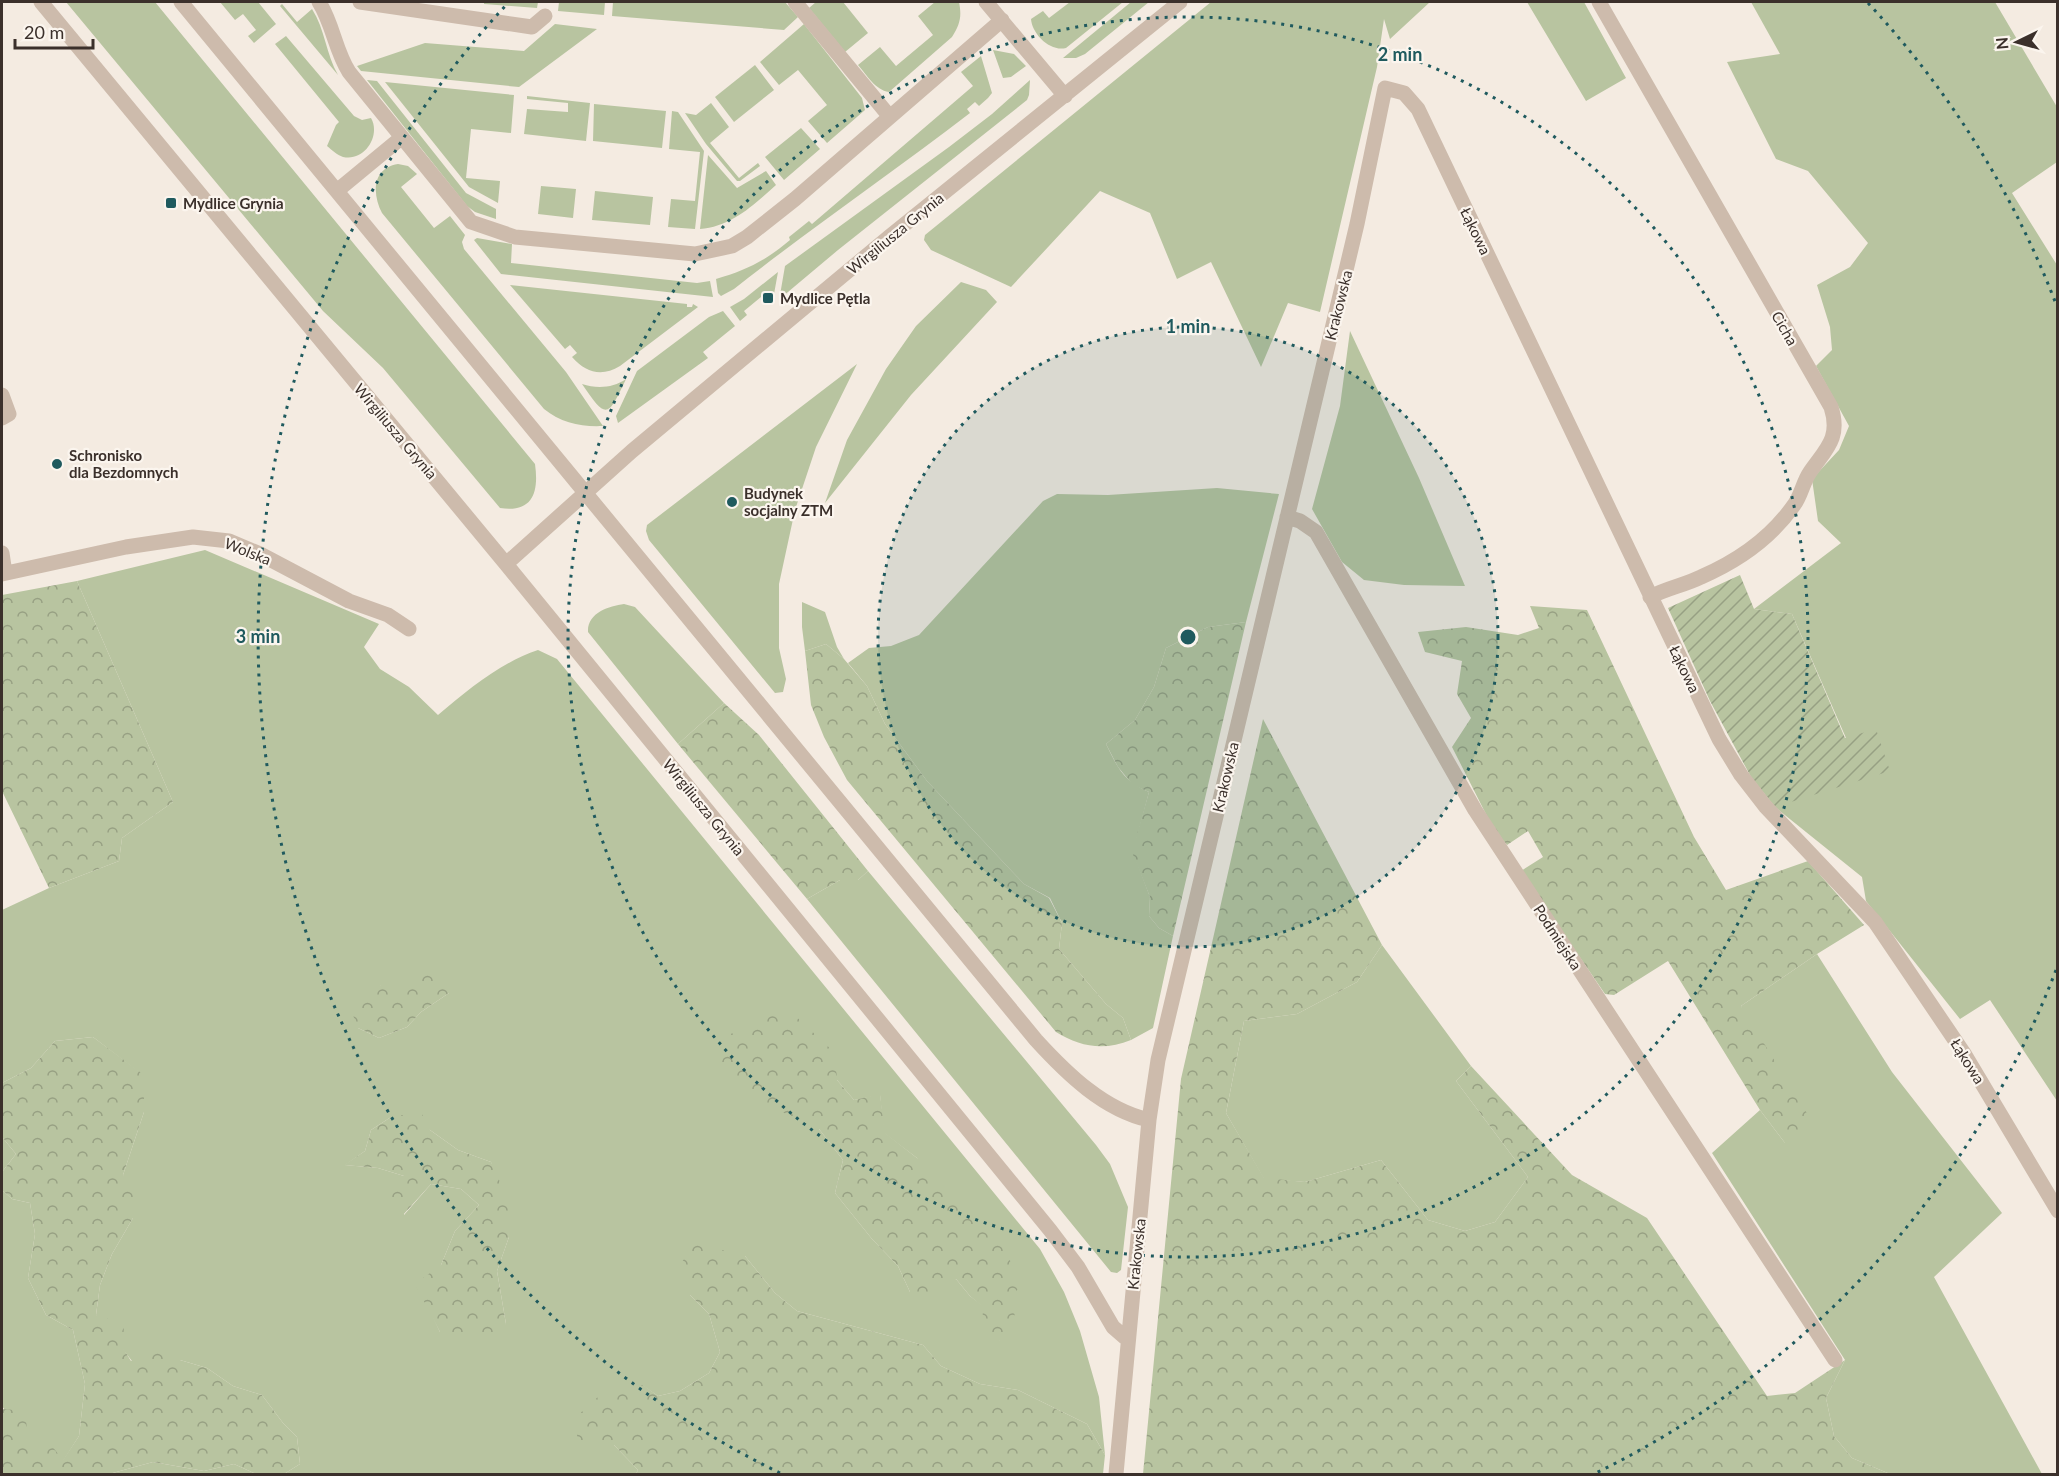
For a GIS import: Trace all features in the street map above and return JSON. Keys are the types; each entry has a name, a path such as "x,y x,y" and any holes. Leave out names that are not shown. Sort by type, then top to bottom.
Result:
{"street":[{"name":"Wirgiliusza Grynia","path":"41,2 506,564 1050,1230 1078,1267 1113,1327 1128,1340"},
{"path":"181,2 338,190 826,787 1056,1062 1121,1111 1149,1120"},
{"path":"360,2 531,27 545,16"},
{"path":"795,2 890,117"},
{"path":"986,2 1065,96"},
{"name":"Wirgiliusza Grynia","path":"506,564 585,492 880,245 1180,2"},
{"name":"Cicha","path":"1599,2 1831,407 1836,423 1828,447 1808,475 1796,504 1769,536 1743,555 1700,578 1667,588 1650,597"},
{"path":"322,3 344,64 465,216 480,226 515,237 694,254 732,246 747,237 1002,20"},
{"name":"Łąkowa","path":"1385,88 1404,93 1418,109 1719,740 1741,775 1765,806 1875,922 1965,1055 2058,1211"},
{"name":"Krakowska","path":"1116,1474 1149,1120 1158,1060 1358,224 1385,88"},
{"path":"338,190 401,138"},
{"path":"2,396 9,414 2,418"},
{"name":"Podmiejska","path":"1287,517 1300,521 1316,532 1475,810 1835,1360"},
{"name":"Wolska","path":"3,573 126,547 193,537 229,541 260,554 349,601 388,615 409,629"},
{"path":"2,553 3,573"}],"green space":[{"path":"66,2 155,2 535,464 536,483 527,504 511,509 500,508 383,368 323,311"},
{"path":"220,2 258,2 276,24 254,43 248,36 256,30 243,14 235,20"},
{"path":"484,2 538,2 537,8 484,4"},
{"path":"559,2 605,2 604,15 558,11"},
{"path":"613,2 785,2 798,17 784,30 612,16"},
{"path":"816,2 843,2 868,33 845,52 809,8"},
{"path":"935,2 959,2 960,20 952,37 889,92 884,91 872,82 858,65 880,47 896,66 933,35 918,16"},
{"path":"1070,2 1123,2 1066,48 1060,49 1048,45 1038,36 1031,19 1043,11 1049,18"},
{"path":"1131,2 1149,2 1085,54 1076,58 1063,58"},
{"path":"1211,2 1430,2 1390,39 1384,19 1377,67 1320,312 1288,303 1261,367 1211,262 1177,279 1150,213 1100,191 1011,287 931,250 924,240 925,235"},
{"path":"1527,2 1584,2 1626,78 1586,101"},
{"path":"1751,2 1995,2 2057,107 2057,162 2012,193 2057,265 2057,1101 1990,1000 1960,1019 1866,901 1862,877 1775,807 1846,738 1792,614 1754,609 1841,543 1818,521 1812,479 1839,450 1849,426 1816,366 1832,350 1830,327 1817,285 1850,267 1868,243 1808,171 1776,159 1727,62 1780,54"},
{"path":"282,4 297,22 312,9 338,75 280,6"},
{"path":"555,24 597,29 519,87 361,71 357,66 425,43 524,51"},
{"path":"804,24 862,98 865,110 827,143 808,121 827,105 798,70 779,85 760,62"},
{"path":"286,36 354,116 362,120 371,118 374,125 372,139 369,146 358,155 343,157 327,146 339,122 275,44"},
{"path":"993,50 1014,54 1026,66 1011,77 1003,78"},
{"path":"981,56 992,93 988,98 979,106 975,102 967,109 970,113 734,289 721,296 718,293 716,279 764,259 790,240 789,237 809,221 812,224 973,86 961,72"},
{"path":"755,65 774,90 734,122 715,97"},
{"path":"367,80 377,81 466,193 496,209 496,219 475,212 467,206"},
{"path":"1030,80 1027,100 782,297 780,295 785,266 949,147 992,114"},
{"path":"385,82 514,95 511,133 471,129 466,178 500,181 498,203 469,187"},
{"path":"527,96 590,103 586,141 524,134 527,109 568,112 568,103 527,99"},
{"path":"711,103 729,127 710,143 739,178 758,163 760,166 740,181 737,181 706,144 685,113 696,115"},
{"path":"594,104 666,111 662,148 593,141"},
{"path":"672,111 678,112 704,151 695,229 668,227 671,199 695,201 700,152 669,149"},
{"path":"801,128 820,149 784,180 765,157"},
{"path":"708,155 737,188 766,171 776,185 741,214 722,224 700,229"},
{"path":"398,164 408,166 417,174 401,187 434,228 450,216 465,235 462,242 464,249 566,372 603,426 572,423 557,418 544,409 382,213 377,198 376,183 383,171 389,166"},
{"path":"541,186 576,189 573,218 538,214"},
{"path":"595,191 653,197 650,225 592,220"},
{"path":"477,238 512,244 511,263 697,283 710,281 713,297 501,274 474,240"},
{"path":"778,272 774,294 765,301 761,297 744,311 747,315 740,321 730,307"},
{"path":"961,282 986,290 997,302 911,395 825,503 847,440 886,369 916,326"},
{"path":"510,285 687,304 687,307 692,307 693,304 698,307 620,366 607,371 594,372 583,367 572,357 577,353 570,345 565,349"},
{"path":"723,311 735,326 703,352 708,358 618,423 616,416 637,371 709,317"},
{"path":"1350,331 1419,478 1465,586 1404,585 1364,580 1342,562 1312,509 1340,406"},
{"path":"857,364 816,447 795,510 779,584 779,648 786,679 783,692 775,693 649,540 647,525"},
{"path":"626,379 615,401 607,410 597,404 582,384 605,387"},
{"path":"1217,488 1279,494 1246,622 1208,627 1166,648 1154,687 1135,720 1106,744 1122,773 1140,788 1149,792 1133,852 1150,897 1149,916 1159,928 1173,936 1153,1028 1131,1040 1123,1018 1106,1004 1059,949 1062,923 1050,898 1024,884 927,781 885,724 867,686 848,663 869,648 891,646 919,635 1043,501 1057,494 1108,495"},
{"path":"205,550 379,624 364,647 380,669 409,687 438,715 485,678 524,655 538,650 557,659 1040,1249 1064,1292 1080,1331 1099,1397 1105,1455 1087,1424 1018,1390 980,1384 941,1366 923,1345 797,1311 775,1293 745,1256 690,1295 709,1314 720,1352 709,1373 680,1391 658,1396 642,1385 614,1445 638,1470 636,1474 284,1474 300,1464 297,1437 262,1395 233,1386 207,1368 180,1360 132,1361 96,1315 100,1285 112,1254 133,1218 123,1175 144,1112 144,1076 93,1037 55,1041 31,1068 2,1083 2,910 49,888 119,861 122,838 173,802 77,581","holes":["381,985 405,985 449,993 421,1012 407,1027 379,1038 358,1028","837,1080 854,1100 880,1095 884,1133 917,1158 1000,1341 983,1306 970,1296 956,1279 910,1292 898,1266 872,1239 835,1193 843,1160 819,1129","391,1117 430,1130 458,1150 491,1162 509,1237 497,1271 506,1324 440,1332 432,1315 441,1265 455,1231 479,1205 461,1189 431,1184 404,1215 404,1176 378,1168 345,1165 365,1151 371,1130"]},
{"path":"1740,575 1754,609 1792,614 1845,738 1876,729 1890,771 1775,807 1751,777 1710,701 1668,608"},
{"path":"77,581 173,802 122,838 119,861 49,888 2,791 2,595"},
{"path":"802,602 825,612 837,647 844,659 826,644 805,651"},
{"path":"624,604 635,607 724,703 678,744 588,632 595,615"},
{"path":"1530,606 1587,610 1694,837 1726,890 1808,861 1864,925 1741,1006 1813,1123 1785,1143 1760,1110 1668,961 1614,995 1605,994 1521,871 1543,857 1528,831 1507,845 1494,830 1452,747 1471,718 1457,694 1462,661 1425,652 1418,632 1466,627 1518,635 1539,628"},
{"path":"1246,622 1173,936 1159,928 1149,916 1150,897 1132,852 1149,792 1133,785 1118,767 1106,744 1135,720 1154,687 1166,648 1208,627"},
{"path":"826,644 844,659 867,686 885,724 927,781 1024,884 1049,898 1062,923 1059,949 1106,1004 1123,1018 1131,1040 1111,1046 1092,1046 1074,1041 1056,1032 847,780 824,737 811,705 805,651"},
{"path":"724,703 759,735 868,871 858,880 840,880 807,899 678,744"},
{"path":"1263,719 1382,945 1357,982 1297,1014 1244,1021 1226,1113 1264,1178 1305,1182 1381,1160 1428,1220 1465,1231 1495,1222 1528,1177 1456,1081 1471,1066 1572,1175 1647,1218 1767,1396 1795,1393 1845,1360 1826,1398 1834,1436 1852,1458 1890,1474 1143,1474 1181,1079"},
{"path":"868,871 1110,1164 1128,1207 1121,1270 1117,1273 1111,1272 807,899 840,880 858,880"},
{"path":"1382,945 1471,1066 1456,1081 1528,1177 1495,1222 1465,1231 1428,1220 1381,1160 1305,1182 1264,1179 1226,1113 1244,1021 1297,1014 1357,982"},
{"path":"1817,954 1892,1072 2002,1213 1934,1277 2042,1474 1890,1474 1852,1458 1834,1436 1826,1398 1845,1360 1712,1153 1760,1110 1785,1143 1741,1006"},
{"path":"426,964 440,970 449,993 421,1012 407,1027 379,1038 358,1028 347,1000 381,985 405,985"},
{"path":"788,1009 835,1053 837,1080 854,1100 880,1094 885,1133 952,1189 999,1238 1022,1285 1010,1297 1017,1324 1000,1341 982,1336 983,1307 956,1279 939,1297 910,1292 898,1266 872,1239 835,1193 843,1160 819,1129 739,1092 721,1064 731,1034 762,1012"},
{"path":"93,1037 144,1075 144,1112 123,1175 139,1196 133,1218 112,1254 100,1285 96,1315 124,1324 123,1348 131,1361 154,1348 180,1360 207,1368 233,1386 262,1395 297,1437 300,1464 284,1474 256,1474 234,1464 204,1471 153,1462 109,1474 2,1474 2,1406 3,1409 26,1411 27,1440 47,1440 63,1460 79,1436 85,1384 73,1330 46,1315 28,1278 35,1234 30,1203 12,1199 2,1190 2,1172 16,1154 2,1137 2,1083 31,1068 55,1041"},
{"path":"421,1112 430,1130 458,1150 491,1162 508,1200 509,1237 497,1271 506,1324 487,1339 440,1332 415,1284 441,1265 455,1231 479,1205 461,1189 431,1184 403,1215 388,1197 404,1176 378,1168 344,1165 365,1151 371,1130 391,1117"},
{"path":"2,1137 16,1154 2,1172"},
{"path":"2,1190 12,1199 30,1203 35,1234 28,1278 46,1315 73,1330 85,1384 79,1436 63,1461 27,1440 2,1406"},
{"path":"695,1243 745,1256 775,1293 797,1311 923,1345 941,1366 980,1384 1018,1390 1087,1424 1105,1455 1103,1474 636,1474 638,1470 614,1445 578,1443 575,1418 600,1395 643,1385 658,1396 680,1391 709,1373 720,1352 709,1314 690,1295 682,1262"},
{"path":"153,1462 204,1471 234,1464 256,1474 109,1474"}],"place":[{"name":"Mydlice Grynia","path":"171,203"},
{"name":"Mydlice Pętla","path":"768,298"},
{"name":"Schronisko dla Bezdomnych","path":"57,464"},
{"name":"Budynek socjalny ZTM","path":"732,502"}]}
